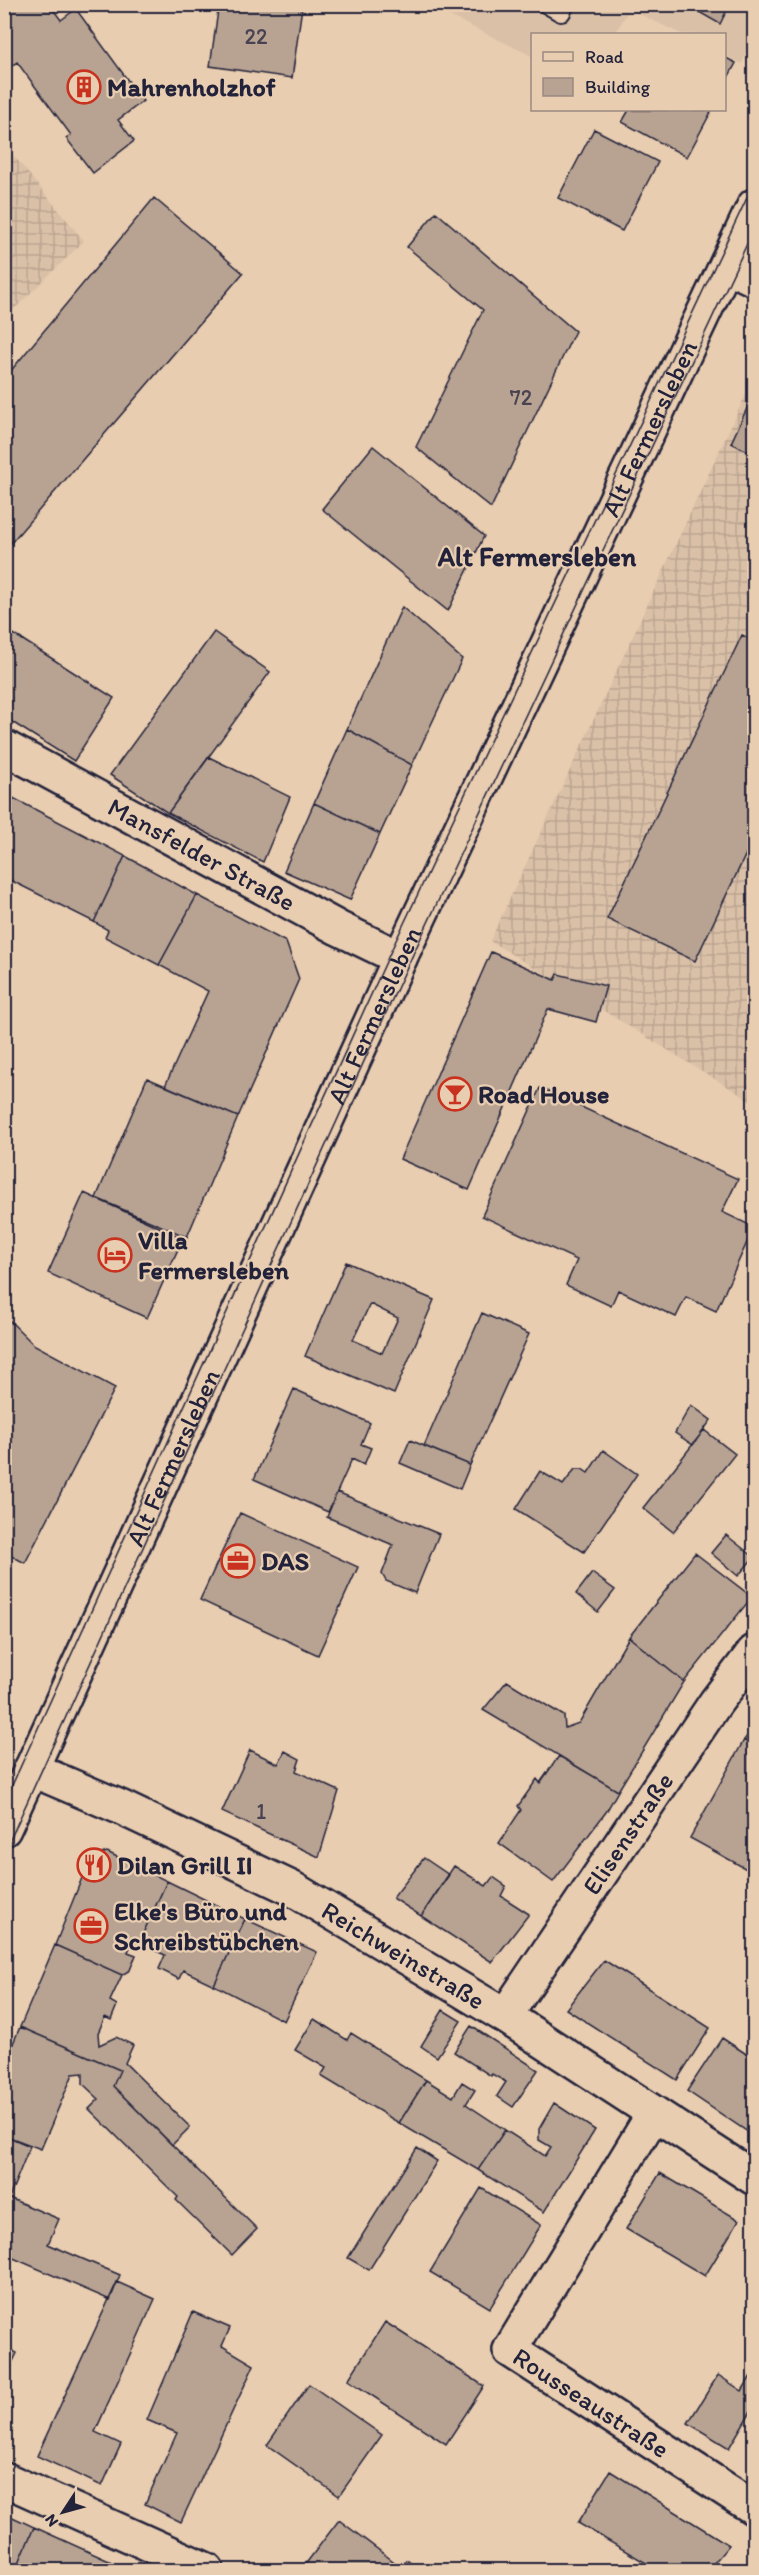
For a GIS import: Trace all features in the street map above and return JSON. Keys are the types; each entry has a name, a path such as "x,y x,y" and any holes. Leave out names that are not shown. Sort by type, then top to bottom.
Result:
{"street":[{"name":"Alt Fermersleben","path":"4,1829 400,958 741,272 754,206"},
{"name":"Mansfelder Straße","path":"9,757 400,958"},
{"name":"Elisenstraße","path":"505,2016 716,1702 754,1652"},
{"name":"Reichweinstraße","path":"31,1769 120,1807 293,1889 505,2016 754,2178"},
{"name":"Rousseaustraße","path":"654,2113 510,2350 754,2508"},
{"path":"4,2479 207,2571"}],"lane":[{"path":"547,4 561,12 565,4"}],"shaded area":[{"path":"427,5 754,5 754,34 742,64 726,56 726,33 679,33 629,9 616,33 531,33 531,56"},
{"path":"4,144 84,241 5,318 4,318"},
{"path":"754,377 754,1103 490,941"}],"building":[{"name":"Mahrenholzhof","path":"4,4 49,4 61,20 76,9 143,101 118,120 134,141 93,173 66,138 71,135 17,62 4,72"},
{"path":"219,4 287,4 302,7 292,78 210,66"},
{"path":"685,4 730,4 720,24"},
{"path":"726,58 736,63 726,81"},
{"path":"628,111 711,111 687,157 622,122"},
{"path":"594,129 658,162 622,231 558,198"},
{"path":"154,198 243,273 4,551 4,379"},
{"path":"436,212 575,331 491,508 416,447 483,310 407,247"},
{"path":"754,393 754,454 731,443"},
{"path":"373,446 484,536 448,611 322,509"},
{"path":"402,607 462,659 412,765 347,729"},
{"path":"4,628 114,698 74,761 4,717"},
{"path":"214,632 270,672 168,813 110,775"},
{"path":"742,635 754,641 754,837 695,961 607,919"},
{"path":"347,729 412,765 380,834 314,803"},
{"path":"209,757 290,797 263,862 168,813"},
{"path":"13,798 125,856 94,922 4,877 4,805"},
{"path":"314,803 380,834 350,900 284,871"},
{"path":"125,856 197,895 159,965 105,937 108,930 94,922"},
{"path":"197,895 286,942 299,979 238,1117 165,1086 208,991 159,965"},
{"path":"491,952 555,980 558,974 606,986 596,1022 548,1009 469,1190 400,1159"},
{"path":"147,1078 238,1117 187,1237 96,1198"},
{"path":"540,1088 738,1179 722,1212 754,1227 716,1311 686,1297 676,1317 618,1290 611,1306 566,1285 577,1260 482,1216"},
{"name":"Villa Fermersleben","path":"84,1193 183,1238 147,1318 48,1273"},
{"path":"346,1262 434,1300 394,1394 305,1356","holes":["370,1304 398,1318 382,1353 353,1340"]},
{"path":"482,1313 529,1334 470,1465 424,1446"},
{"path":"4,1315 33,1344 115,1388 25,1563 4,1552"},
{"path":"294,1389 370,1423 361,1444 371,1448 364,1465 352,1459 328,1512 254,1479"},
{"path":"691,1405 711,1420 693,1445 675,1433"},
{"path":"704,1430 735,1454 673,1532 643,1508"},
{"path":"410,1440 470,1465 460,1489 400,1463"},
{"path":"603,1450 637,1474 584,1552 516,1509 540,1471 563,1485 575,1469 582,1469 588,1473"},
{"path":"337,1492 439,1534 415,1593 386,1581 382,1574 393,1545 327,1517"},
{"path":"240,1513 358,1567 318,1655 200,1600"},
{"path":"726,1535 754,1557 738,1576 711,1553"},
{"path":"695,1553 752,1597 684,1682 629,1637"},
{"path":"592,1573 615,1590 598,1612 576,1594"},
{"path":"629,1637 684,1682 618,1791 483,1710 507,1681 564,1716 565,1728 579,1723"},
{"path":"754,1727 754,1747 744,1740"},
{"path":"744,1740 754,1747 754,1863 750,1871 690,1838"},
{"path":"250,1750 278,1764 285,1751 300,1759 296,1771 339,1791 319,1857 222,1812"},
{"path":"559,1756 618,1791 606,1812 553,1882 499,1843 521,1810 518,1806 537,1779 540,1783"},
{"path":"107,1852 167,1881 140,1940 131,1945 128,1952 136,1955 130,1970 122,1975 55,1945 90,1858"},
{"path":"424,1858 449,1875 421,1916 393,1898"},
{"path":"454,1866 486,1886 493,1877 506,1886 501,1896 529,1914 492,1962 421,1916"},
{"path":"167,1881 245,1919 214,1985 183,1970 179,1979 159,1969 165,1955 143,1945 140,1940"},
{"path":"245,1919 317,1952 284,2021 214,1985"},
{"path":"55,1945 122,1975 110,2001 117,2005 111,2020 105,2017 98,2033 99,2045 116,2037 133,2045 125,2063 190,2127 172,2145 113,2086 120,2070 20,2027"},
{"path":"604,1960 710,2028 677,2080 566,2009"},
{"path":"443,2010 461,2021 437,2057 421,2046"},
{"path":"314,2019 347,2040 351,2033 426,2080 399,2123 321,2076 326,2068 295,2050"},
{"path":"471,2026 538,2070 513,2107 497,2096 506,2082 492,2074 491,2076 454,2052"},
{"path":"20,2027 120,2070 113,2086 257,2229 232,2255 176,2200 178,2197 89,2109 99,2099 83,2084 83,2073 73,2074 41,2149 4,2135 4,2065"},
{"path":"722,2038 754,2059 754,2136 687,2091"},
{"path":"426,2080 453,2097 462,2082 475,2090 466,2104 505,2130 478,2170 399,2123"},
{"path":"554,2103 595,2130 544,2212 478,2170 505,2130 545,2156 551,2147 539,2140 539,2129"},
{"path":"4,2135 30,2146 9,2198 59,2219 48,2244 120,2275 110,2300 4,2254"},
{"path":"417,2148 437,2161 369,2270 348,2258"},
{"path":"660,2173 739,2220 705,2276 626,2229"},
{"path":"481,2188 541,2225 490,2308 430,2272"},
{"path":"117,2282 155,2299 95,2432 121,2444 102,2486 37,2456"},
{"path":"193,2312 230,2328 222,2346 254,2365 181,2522 145,2504 177,2433 147,2420"},
{"path":"385,2322 484,2386 446,2444 348,2380"},
{"path":"4,2347 17,2353 4,2380"},
{"path":"754,2371 754,2406 729,2448 688,2423 718,2375 742,2391"},
{"path":"309,2384 382,2435 339,2496 267,2445"},
{"path":"610,2471 729,2545 708,2570 658,2570 578,2523"},
{"path":"4,2513 34,2527 16,2570 4,2570"},
{"path":"339,2520 401,2567 398,2570 301,2570"},
{"path":"34,2527 129,2570 16,2570"},
{"path":"407,2560 421,2570 398,2570"}],"tram line":[{"path":"4,1803 390,953 754,183"},
{"path":"4,1853 401,980 754,229"}],"place":[{"name":"Mahrenholzhof","path":"84,87"},
{"name":"Road House","path":"455,1094"},
{"name":"Villa Fermersleben","path":"115,1255"},
{"name":"DAS","path":"238,1561"},
{"name":"Dilan Grill II","path":"94,1865"},
{"name":"Elke's Büro und Schreibstübchen","path":"91,1926"}],"district":[{"name":"Alt Fermersleben","path":"537,556"}]}
